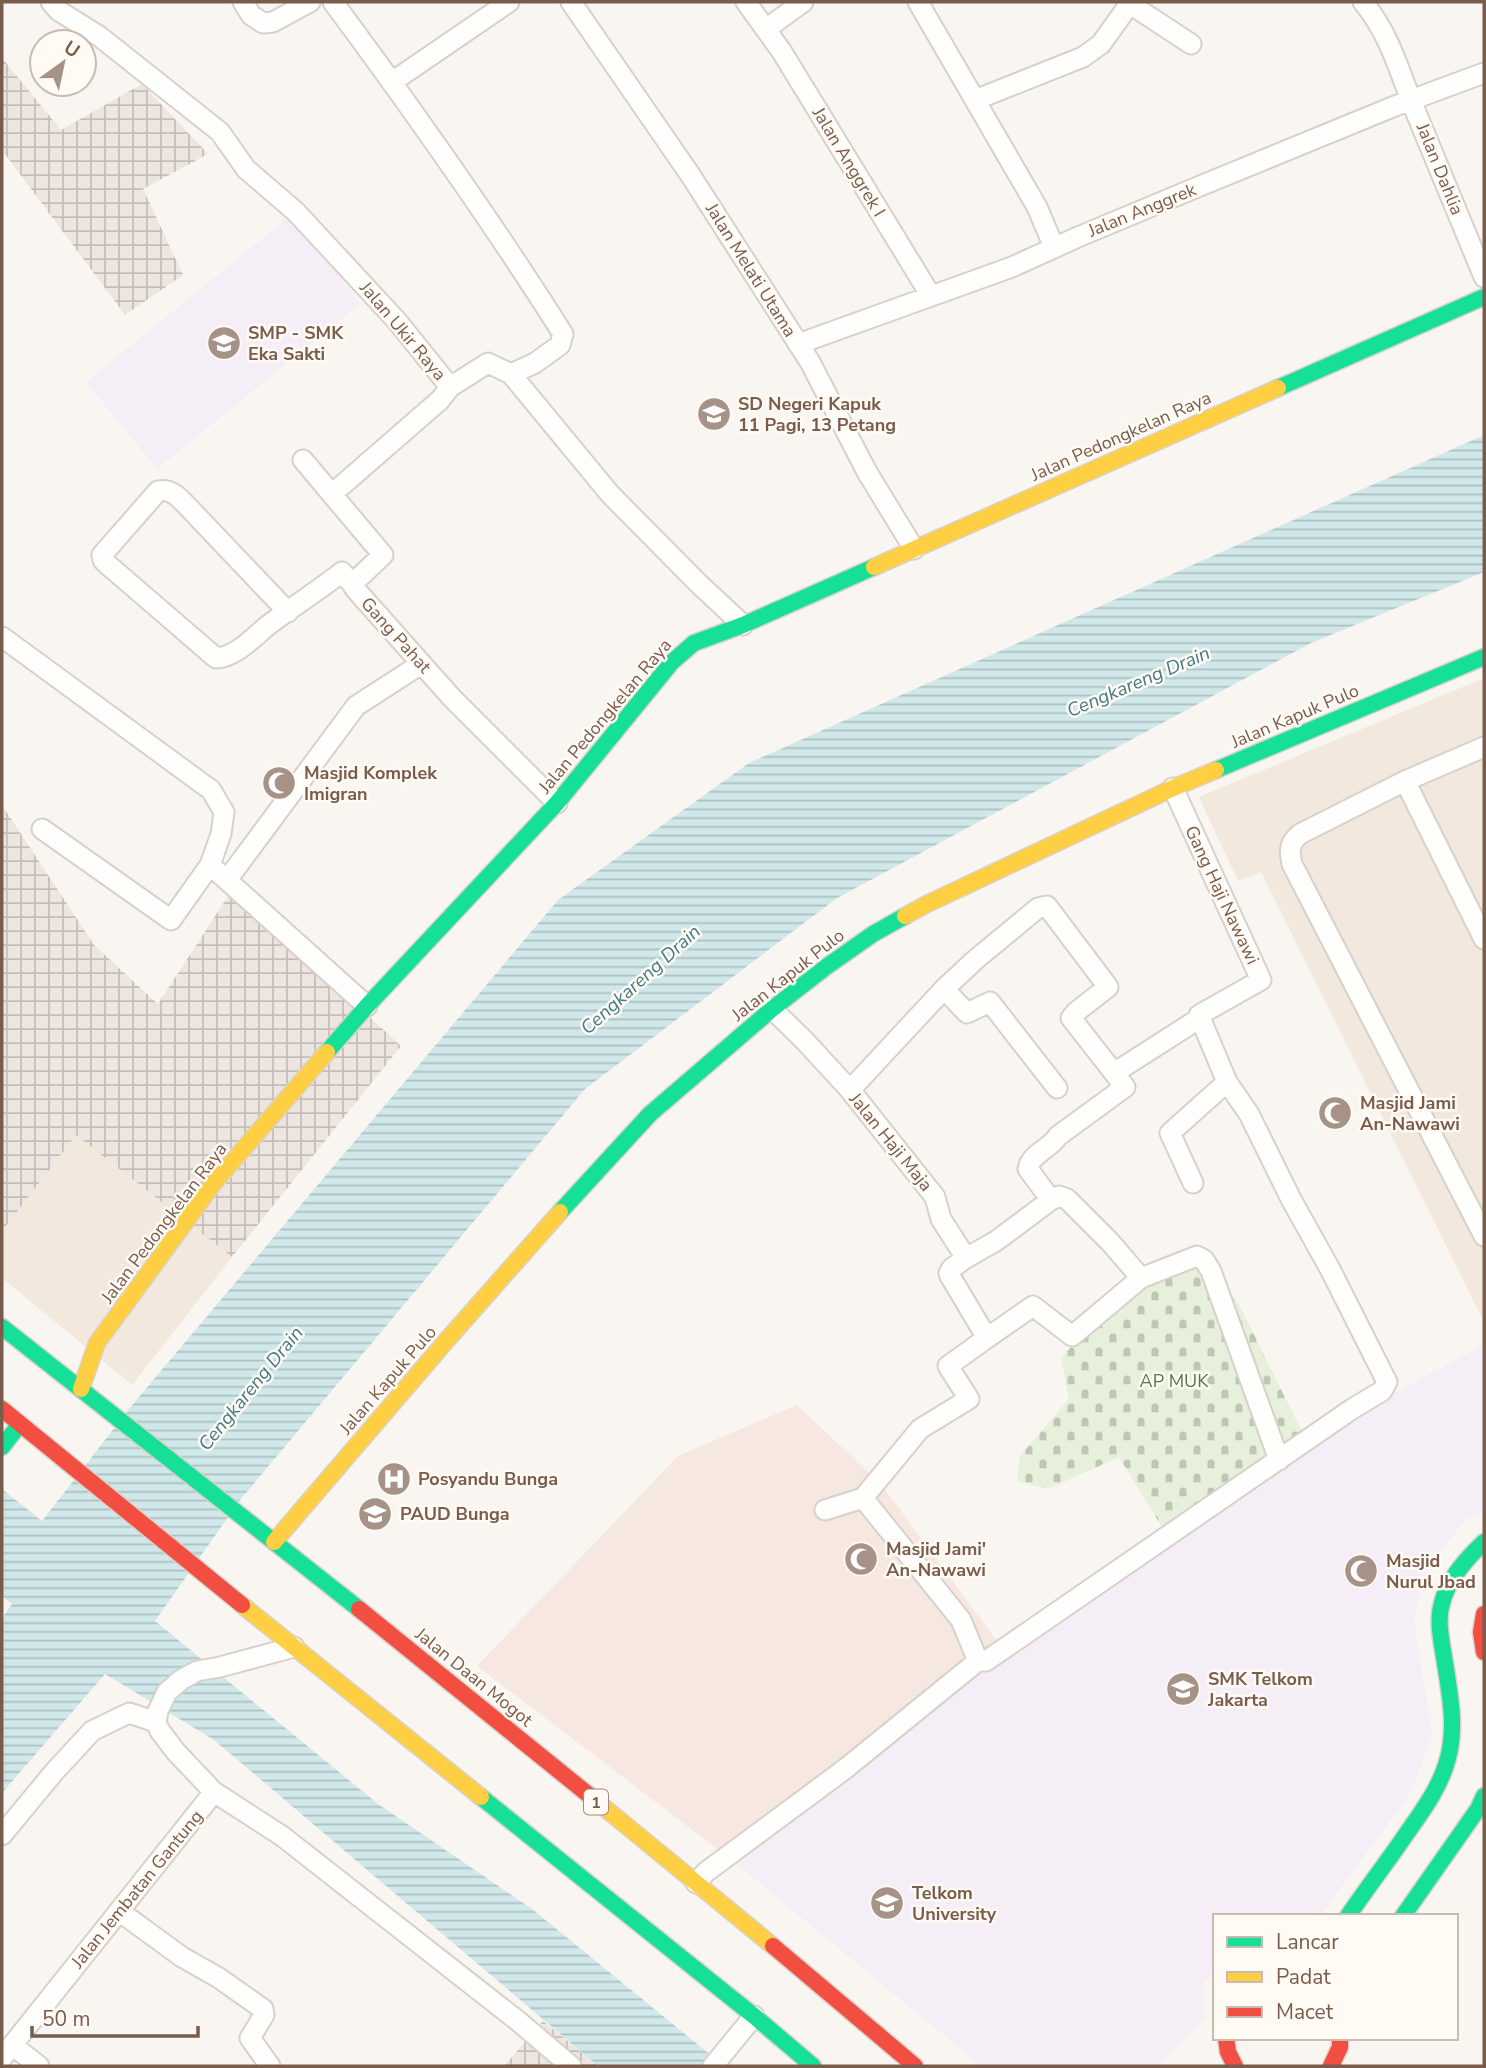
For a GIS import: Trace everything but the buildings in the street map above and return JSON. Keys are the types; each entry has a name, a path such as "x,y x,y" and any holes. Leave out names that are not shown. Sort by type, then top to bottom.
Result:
{"main road":[{"name":"Jalan Pedongkelan Raya","path":"68,1363 97,1343 214,1182 367,1006 557,803 672,662 694,643 743,625 1484,297"},
{"name":"Jalan Kapuk Pulo","path":"274,1542 447,1340 621,1144 650,1114 772,1009 826,967 873,934 926,904 1173,788 1484,657"},
{"name":"Jalan Daan Mogot","path":"2,1327 68,1363 83,1391 525,1742 833,1994 915,2066"},
{"name":"Jalan Pedongkelan Raya","path":"83,1391 97,1343"},
{"path":"2,1409 813,2066"},
{"path":"2,1447 20,1423"},
{"path":"1349,1914 1424,1809 1439,1782 1448,1756 1451,1731 1451,1707 1440,1630 1442,1603 1451,1582 1484,1542"},
{"path":"1484,1615 1481,1632 1484,1652"},
{"path":"1404,1914 1478,1809 1484,1796"},
{"path":"1226,2040 1228,2052 1235,2066"},
{"path":"1331,2066 1340,2047 1340,2040"}],"street":[{"name":"Jalan Ukir Raya","path":"51,2 59,11 100,36 219,132 246,169 296,212 397,321 450,387 488,363 511,374"},
{"path":"243,2 251,15 263,23 273,22 310,2"},
{"path":"333,2 520,266 563,334 560,345 535,363 511,374 610,494 743,625"},
{"path":"392,82 509,2"},
{"name":"Jalan Melati Utama","path":"571,2 691,176 810,362 867,472 914,549"},
{"name":"Jalan Anggrek I","path":"746,2 766,29 931,296"},
{"path":"766,29 803,2"},
{"path":"918,2 1037,207 1054,247"},
{"path":"975,100 1083,57 1101,44 1129,2 1191,44"},
{"name":"Jalan Dahlia","path":"1363,2 1388,38 1484,277"},
{"name":"Jalan Anggrek","path":"798,344 1012,267 1054,247 1411,100 1484,73"},
{"path":"332,494 440,400 450,387"},
{"name":"Gang Pahat","path":"303,460 383,555 352,584 452,698 557,803"},
{"path":"288,612 175,494 166,490 158,491 102,555 107,564 216,658 238,649 288,612 342,572 352,584"},
{"path":"2,637 211,790 224,812 210,865 171,920 42,829"},
{"path":"227,880 356,706 421,664"},
{"path":"1484,747 1405,781 1300,834 1290,846 1289,854 1484,1236"},
{"path":"1405,781 1484,939"},
{"name":"Gang Haji Nawawi","path":"1173,788 1261,980 1199,1015 1200,1018"},
{"path":"210,865 367,1006"},
{"path":"850,1090 944,989 975,960 1038,908 1047,906 1108,987 1071,1018 1125,1088 1058,1136 1054,1143 1029,1162 1028,1169 1051,1200"},
{"path":"944,989 967,1013 990,1002 1057,1088"},
{"name":"Jalan Haji Maja","path":"772,1009 850,1090 935,1197 941,1219 966,1258"},
{"path":"695,1883 706,1872 845,1769 978,1661 986,1661 1382,1391 1387,1382 1249,1114 1227,1082 1200,1018 1114,1073"},
{"path":"1193,1183 1170,1133 1227,1082"},
{"path":"987,1338 949,1273 966,1258 996,1241 1059,1196 1067,1199 1110,1242 1140,1278"},
{"path":"825,1510 863,1498 920,1429 969,1399 948,1366 1033,1306 1072,1336 1140,1278 1197,1256 1204,1260 1211,1271 1279,1460"},
{"path":"863,1498 961,1620 978,1661"},
{"path":"2,1835 92,1731 129,1713 157,1717 167,1692 197,1671 294,1647"},
{"name":"Jalan Jembatan Gantung","path":"7,2051 214,1793 160,1731 157,1717"},
{"path":"214,1793 282,1836 518,2021 571,2066"},
{"path":"119,1911 182,1957 219,1978 263,2009 264,2015 250,2038 270,2066"},
{"path":"713,2066 754,2016"},
{"path":"7,2051 39,2066"}],"shaded area":[{"path":"2,58 28,90 28,98 35,98 61,130 142,84 208,154 143,189 183,275 125,315 5,154 2,156"},
{"name":"SMP - SMK Eka Sakti","path":"290,216 361,303 157,469 86,382"},
{"path":"1484,678 1484,1322 1261,872 1238,881 1199,797"},
{"path":"2,805 94,945 158,1004 232,890 401,1046 232,1257 76,1135 2,1231"},
{"path":"76,1135 232,1257 132,1385 2,1278 2,1231"},
{"name":"SMK Telkom Jakarta","path":"1484,1345 1484,1512 1464,1521 1427,1571 1414,1617 1432,1737 1410,1794 1321,1914 1213,1914 1213,1975 1203,1982 1204,2019 1158,2066 981,2066 728,1857 849,1768 997,1641 1167,1535 1306,1440"},
{"path":"797,1405 881,1484 997,1641 849,1768 728,1857 477,1666 678,1456"},
{"path":"543,2021 598,2066 504,2066"}],"green space":[{"name":"AP MUK","path":"1204,1252 1242,1310 1306,1440 1167,1535 1119,1457 1048,1489 1017,1481 1020,1456 1069,1399 1061,1358 1081,1336 1149,1281"}],"water":[{"name":"Cengkareng Drain","path":"1484,435 1484,572 1311,643 837,898 585,1089 240,1500 155,1621 378,1804 532,1909 724,2066 598,2066 211,1738 105,1674 2,1793 2,1618 12,1604 2,1596 2,1489 42,1521 133,1404 558,900 749,763"}],"traffic: fast":[{"path":"1278,388 1484,297"},
{"path":"327,1052 557,803 672,662 694,643 743,625 874,567"},
{"path":"1216,770 1484,657"},
{"path":"560,1212 650,1114 772,1009 873,934 905,916"},
{"path":"2,1327 359,1609"},
{"path":"2,1447 20,1424"},
{"path":"1349,1914 1425,1807 1445,1768 1451,1746 1452,1720 1440,1630 1441,1609 1453,1578 1464,1562 1484,1542"},
{"path":"1404,1914 1478,1809 1484,1796"},
{"path":"481,1797 813,2066"}],"traffic: slow":[{"path":"874,567 1278,388"},
{"path":"905,916 1216,770"},
{"path":"81,1389 97,1343 214,1183 327,1052"},
{"path":"274,1542 560,1212"},
{"path":"242,1605 481,1797"},
{"path":"595,1800 773,1946"}],"traffic: jam":[{"path":"2,1409 242,1605"},
{"path":"359,1609 595,1800"},
{"path":"1484,1614 1481,1632 1484,1652"},
{"path":"773,1946 915,2066"},
{"path":"1226,2040 1228,2052 1235,2066"},
{"path":"1331,2066 1340,2047 1340,2040"}],"place":[{"name":"SMP - SMK Eka Sakti","path":"224,343"},
{"name":"SD Negeri Kapuk 11 Pagi, 13 Petang","path":"714,414"},
{"name":"Masjid Komplek Imigran","path":"279,783"},
{"name":"Masjid Jami An-Nawawi","path":"1335,1113"},
{"name":"Posyandu Bunga","path":"394,1479"},
{"name":"PAUD Bunga","path":"375,1514"},
{"name":"Masjid Jami' An-Nawawi","path":"861,1559"},
{"name":"Masjid Nurul Jbad","path":"1361,1571"},
{"name":"SMK Telkom Jakarta","path":"1183,1689"},
{"name":"Telkom University","path":"887,1903"}]}
